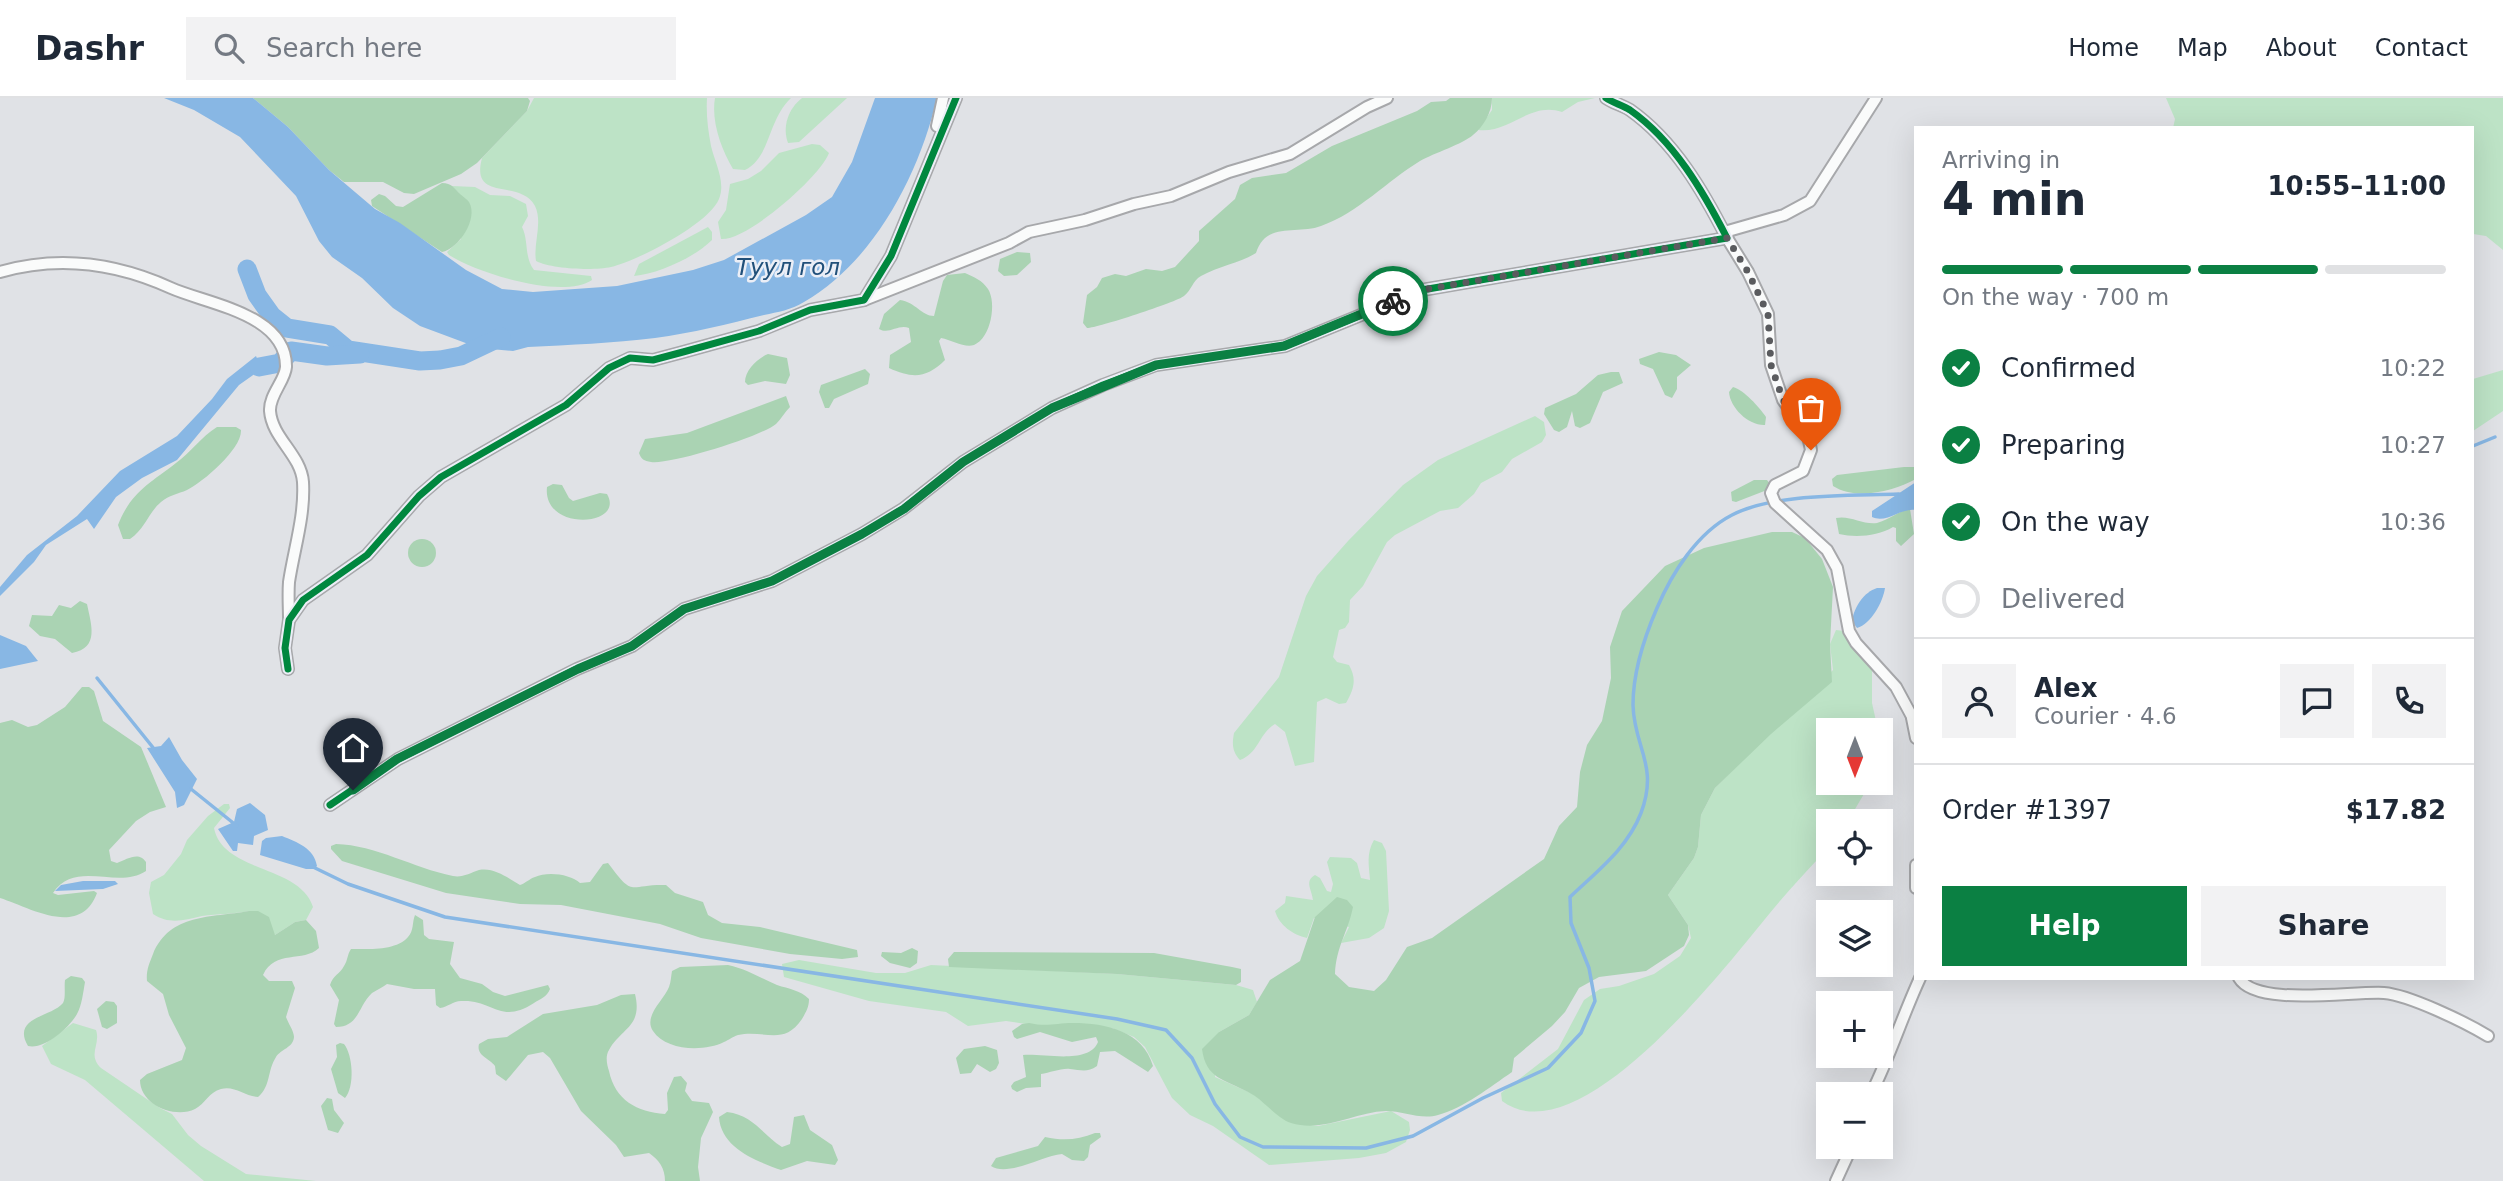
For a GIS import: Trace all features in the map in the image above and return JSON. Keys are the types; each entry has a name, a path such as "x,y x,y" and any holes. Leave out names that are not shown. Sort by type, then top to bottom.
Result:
{"street":[{"path":"934,146 943,98"},
{"path":"864,300 891,256 956,98"},
{"path":"289,620 303,600 368,555 419,496 441,477 566,405 609,368 630,358 653,360 759,331 810,310 864,300 1009,243 1029,232 1171,196 1229,172 1290,154 1367,107 1387,98"},
{"path":"1606,98 1628,109 1659,134 1685,168 1748,272 1768,314 1771,365 1783,400 1808,436 1811,450 1803,471 1775,485 1771,493 1775,503 1827,550 1838,568 1849,631 1856,643 1896,687 1914,720"},
{"path":"1727,238 1728,232 1737,227 1784,215 1810,201 1876,98"},
{"path":"330,805 397,759 578,669 632,646 684,609 772,581 862,534 904,509 963,462 1052,408 1103,385 1156,365 1284,346 1422,290 1727,238"},
{"path":"0,272 69,264 122,268 248,316 277,337 285,358 286,370 276,387 270,409 276,432 294,457 303,480 302,511 289,584 289,620 285,648 288,669"},
{"path":"1877,1082 1919,980"},
{"path":"2240,980 2253,992 2274,995 2386,993 2465,1024 2488,1036"},
{"path":"1836,1181 1846,1159"}],"green space":[{"path":"253,98 528,98 530,101 527,111 477,163 461,174 414,194 404,193 383,182 344,182 288,127"},
{"path":"534,98 707,98 711,146 721,179 719,199 713,209 687,230 623,263 611,267 584,269 552,266 536,261 538,219 535,206 519,193 490,186 483,181 480,172 482,158 527,111"},
{"path":"715,98 791,98 777,117 760,156 745,170 733,169 725,153 716,125"},
{"path":"802,98 847,98 799,142 788,143 787,119"},
{"path":"1450,98 1492,98 1489,113 1481,127 1462,142 1420,161 1347,213 1321,226 1283,231 1267,237 1256,253 1201,276 1187,294 1178,299 1093,327 1087,328 1083,323 1087,295 1097,287 1102,278 1115,274 1126,276 1146,269 1162,271 1175,267 1199,241 1199,231 1235,199 1240,185 1252,178 1286,173 1332,146 1417,111 1431,102 1446,101"},
{"path":"1492,98 1595,98 1578,102 1562,112 1540,111 1500,127 1478,130 1492,110"},
{"path":"2166,98 2503,98 2503,250 2486,236 2474,234 2474,126 2173,126 2175,119"},
{"path":"812,144 820,145 829,153 812,177 781,206 748,230 721,239 718,222 726,210 730,184 748,179 761,171 779,153"},
{"path":"442,183 452,186 468,201 471,217 460,239 442,252 372,206 371,200 379,194 396,206 403,207"},
{"path":"452,186 475,187 490,195 510,196 526,204 528,216 522,227 529,260 534,270 591,276 592,280 561,287 541,286 499,276 449,255 447,252 461,239 459,193"},
{"path":"708,227 712,232 712,240 696,253 665,268 634,276 639,264"},
{"path":"1017,252 1030,253 1031,262 1017,275 1004,276 998,271 1000,259"},
{"path":"965,273 983,283 991,295 991,320 985,335 970,346 941,338 939,341 945,360 926,373 905,374 889,368 890,355 911,342 909,328 886,331 879,329 884,314 900,300 934,316 947,275"},
{"path":"1659,352 1676,355 1691,365 1677,377 1677,389 1672,398 1665,395 1653,369 1640,364 1639,359"},
{"path":"768,354 787,358 790,375 786,384 765,381 748,385 745,382 750,369 756,361"},
{"path":"865,369 870,374 868,384 834,399 829,408 825,408 819,392 821,385"},
{"path":"2503,370 2503,411 2474,430 2474,379"},
{"path":"1619,372 1623,383 1603,392 1590,423 1580,428 1575,426 1572,411 1567,427 1559,432 1554,430 1544,414 1545,408 1576,394 1598,375"},
{"path":"1733,387 1746,395 1766,417 1765,425 1753,423 1741,415 1730,398 1729,392"},
{"path":"786,396 790,407 776,424 734,443 661,462 646,461 639,453 645,439 687,433"},
{"path":"1535,416 1544,422 1546,435 1542,442 1512,459 1502,472 1481,483 1474,494 1458,508 1440,511 1387,542 1363,586 1350,600 1349,622 1345,628 1339,630 1333,657 1337,662 1349,665 1353,684 1346,703 1339,704 1326,698 1317,702 1314,762 1295,766 1285,732 1275,724 1265,732 1251,753 1240,760 1233,747 1234,733 1279,677 1306,596 1317,576 1403,485 1438,460"},
{"path":"217,427 236,427 241,430 240,438 229,455 194,486 161,502 135,535 130,539 123,539 118,525 135,496"},
{"path":"1914,467 1914,480 1875,493 1853,493 1833,486 1832,479 1837,475"},
{"path":"1754,480 1767,480 1770,484 1767,490 1736,502 1732,501 1731,492"},
{"path":"553,484 562,485 573,501 600,493 607,494 610,505 605,513 595,518 569,518 557,512 549,502 547,487"},
{"path":"1910,509 1914,534 1901,546 1896,541 1896,528 1893,527 1867,535 1839,534 1836,518 1877,523"},
{"path":"1772,532 1792,532 1805,538 1822,559 1833,587 1830,644 1832,682 1771,734 1715,788 1701,815 1698,847 1694,858 1668,895 1688,925 1689,935 1684,946 1646,971 1599,977 1579,988 1565,1012 1552,1026 1514,1058 1512,1072 1467,1102 1438,1115 1386,1111 1327,1124 1291,1123 1254,1095 1224,1081 1212,1072 1204,1059 1202,1049 1219,1032 1249,1015 1270,980 1300,961 1315,917 1337,897 1347,900 1353,907 1335,974 1349,987 1374,991 1386,980 1407,947 1432,938 1544,859 1559,826 1577,807 1580,772 1587,745 1602,721 1611,678 1610,647 1622,611 1665,566 1704,548"},
{"path":"422,539 432,543 436,553 432,563 422,567 412,563 408,553 412,543"},
{"path":"80,601 87,604 92,634 87,646 81,650 72,653 55,639 40,636 29,626 32,615 52,616 59,605 71,608"},
{"path":"1836,630 1844,631 1872,668 1872,703 1875,718 1816,718 1816,795 1863,795 1855,809 1816,809 1816,861 1684,1014 1647,1050 1608,1082 1569,1104 1533,1112 1502,1101 1501,1093 1558,1049 1584,1000 1600,989 1619,986 1654,974 1680,956 1691,938 1688,925 1668,895 1694,858 1698,847 1701,815 1715,788 1833,670 1830,644"},
{"path":"82,687 89,687 94,691 103,721 141,747 166,807 150,812 136,821 109,850 111,861 117,863 140,857 146,862 146,871 123,878 85,876 62,883 53,893 97,893 89,907 79,914 53,916 0,898 0,723 12,720 28,727 37,725 65,707"},
{"path":"224,804 229,804 230,808 214,828 220,843 246,862 278,875 305,893 313,907 306,920 295,922 275,935 249,911 177,921 165,920 153,914 149,893 151,882 164,875 181,854 187,840 208,816"},
{"path":"1374,840 1382,843 1386,851 1389,911 1384,928 1369,938 1341,943 1349,927 1314,918 1307,938 1283,925 1275,911 1285,903 1286,896 1313,900 1309,883 1312,877 1315,875 1320,878 1327,891 1331,892 1333,884 1327,862 1330,857 1351,858 1357,863 1361,878 1370,880 1369,855"},
{"path":"336,844 366,848 453,876 490,870 520,885 546,874 565,876 580,883 590,882 603,864 608,863 628,886 666,885 675,893 703,902 708,915 722,923 760,927 857,950 858,957 842,959 790,954 701,938 660,924 561,905 520,904 446,893 342,861 331,849 331,846"},
{"path":"258,911 269,917 275,935 295,922 306,920 316,931 319,948 305,955 275,962 263,975 269,981 292,981 295,988 286,1017 293,1032 293,1041 276,1057 265,1088 258,1097 226,1088 210,1095 198,1107 187,1112 160,1108 146,1096 140,1080 147,1074 182,1060 186,1048 169,1015 163,994 147,981 147,971 153,954 160,941 181,924 206,917"},
{"path":"415,915 423,920 424,935 429,939 454,942 450,964 460,978 482,984 505,996 548,985 549,992 522,1009 504,1012 472,1001 458,1001 440,1008 436,1005 435,989 414,989 387,984 367,998 354,1020 336,1027 334,1024 339,1000 330,985 344,966 351,949 381,948 403,942 411,932"},
{"path":"912,948 918,951 917,963 910,968 890,963 881,956 882,952 901,953"},
{"path":"954,952 1154,953 1241,969 1241,982 1236,985 1117,974 949,967 948,959"},
{"path":"799,960 876,973 905,973 931,965 1117,974 1236,985 1253,990 1257,1002 1249,1015 1219,1032 1215,1077 1253,1094 1290,1122 1318,1126 1391,1111 1409,1122 1410,1130 1406,1142 1386,1153 1359,1158 1269,1165 1213,1126 1190,1115 1172,1098 1145,1047 1134,1037 1112,1028 1045,1027 1006,1021 968,1026 946,1012 869,1001 784,977 782,964"},
{"path":"728,965 806,996 809,999 808,1005 802,1019 795,1027 780,1035 738,1035 706,1047 686,1048 659,1038 651,1025 652,1014 669,987 672,971 680,967"},
{"path":"71,976 82,978 85,982 77,1014 56,1037 41,1045 28,1046 24,1036 25,1029 29,1023 63,1003 65,980"},
{"path":"635,994 636,1014 607,1055 612,1081 622,1097 645,1111 665,1114 668,1110 667,1093 674,1077 681,1076 687,1083 685,1091 692,1101 709,1103 713,1112 701,1138 698,1167 700,1181 665,1181 661,1165 649,1153 624,1157 616,1145 581,1111 550,1058 543,1052 528,1055 506,1081 496,1074 495,1066 479,1051 479,1044 488,1039 507,1037 543,1014 597,1005 621,995"},
{"path":"106,1001 114,1002 117,1006 117,1023 107,1029 102,1027 97,1009"},
{"path":"73,1023 96,1030 95,1058 101,1068 172,1114 188,1135 201,1146 246,1174 316,1181 204,1181 85,1080 51,1064 42,1046"},
{"path":"1029,1023 1086,1023 1122,1031 1141,1045 1153,1066 1148,1072 1115,1051 1100,1052 1097,1066 1090,1070 1063,1069 1041,1074 1041,1087 1017,1092 1011,1086 1026,1077 1023,1055 1076,1056 1093,1049 1098,1042 1096,1037 1072,1042 1040,1032 1017,1039 1014,1037 1012,1031"},
{"path":"340,1043 347,1049 351,1063 350,1086 345,1098 338,1093 331,1069 337,1057 336,1045"},
{"path":"985,1046 997,1050 999,1063 996,1069 990,1072 977,1064 971,1073 960,1074 956,1058 964,1049"},
{"path":"327,1098 332,1099 334,1110 344,1123 338,1133 328,1130 321,1106"},
{"path":"727,1112 751,1121 782,1147 790,1144 794,1117 804,1115 810,1130 832,1145 838,1160 835,1165 807,1161 781,1170 761,1162 741,1152 726,1137 719,1117"},
{"path":"1100,1133 1101,1137 1090,1145 1088,1157 1084,1161 1072,1160 1062,1154 1016,1168 998,1169 991,1166 996,1158 1038,1146 1045,1137 1070,1139"}],"water":[{"name":"Туул гол","path":"164,98 253,98 288,127 329,170 375,209 400,223 466,270 502,289 533,292 617,286 693,270 724,260 806,215 832,197 852,162 875,98 937,98 919,156 890,213 852,264 829,285 804,302 779,312 669,336 607,343 528,347 513,351 479,348 420,326 393,308 362,278 332,257 319,241 296,196 240,137 194,110"},
{"path":"256,356 259,363 256,373 239,385 177,460 142,478 116,497 94,529 87,519 46,545 34,562 0,596 0,587 27,555 77,516 120,471 177,436 227,379"},
{"path":"1914,483 1914,510 1878,519 1872,517 1872,511"},
{"path":"1877,588 1885,588 1879,606 1867,622 1857,628 1852,621 1857,605"},
{"path":"0,635 26,646 38,661 0,669"},
{"path":"169,737 197,779 184,805 177,808 175,792 147,748 161,746"},
{"path":"250,803 265,815 268,830 254,836 253,845 238,843 237,851 233,851 218,829 234,822 237,809"},
{"path":"282,836 309,850 317,866 314,869 306,869 260,855 262,841"},
{"path":"83,881 115,881 118,884 103,889 55,891 61,885"}],"waterway":[{"path":"247,269 257,295 272,316 287,328 330,335 348,350 420,361 440,360 461,356 501,337"},
{"path":"259,367 280,363 291,351 327,356 360,354"},
{"path":"2474,446 2495,437"},
{"path":"311,866 348,884 445,917 1117,1019 1166,1030 1192,1058 1215,1104 1240,1137 1263,1147 1366,1148 1413,1136 1483,1098 1548,1068 1581,1033 1595,1001 1589,968 1571,923 1570,897 1620,849 1641,813 1646,796 1647,769 1634,720 1635,680 1652,619 1670,581 1687,555 1719,523 1749,508 1791,499 1899,494"},
{"path":"97,678 155,750"},
{"path":"191,789 237,826"}],"cycle path":[{"path":"288,669 285,648 289,620 303,600 367,555 419,496 441,477 566,405 609,368 630,358 653,360 759,331 810,310 864,300 891,256 956,98"},
{"path":"330,805 398,759 577,669 632,646 684,609 772,581 862,534 903,509 963,462 1052,408 1103,385 1156,365 1285,346 1422,290 1727,238 1697,185 1674,152 1646,122 1606,98"}],"way so far":[{"path":"1393,301 1422,290 1727,238 1748,272 1768,314 1771,365 1783,400 1808,436 1811,450"}],"route":[{"path":"353,790 397,759 578,669 632,646 684,609 772,581 862,534 904,509 963,462 1052,408 1156,365 1284,346 1393,301"}]}
